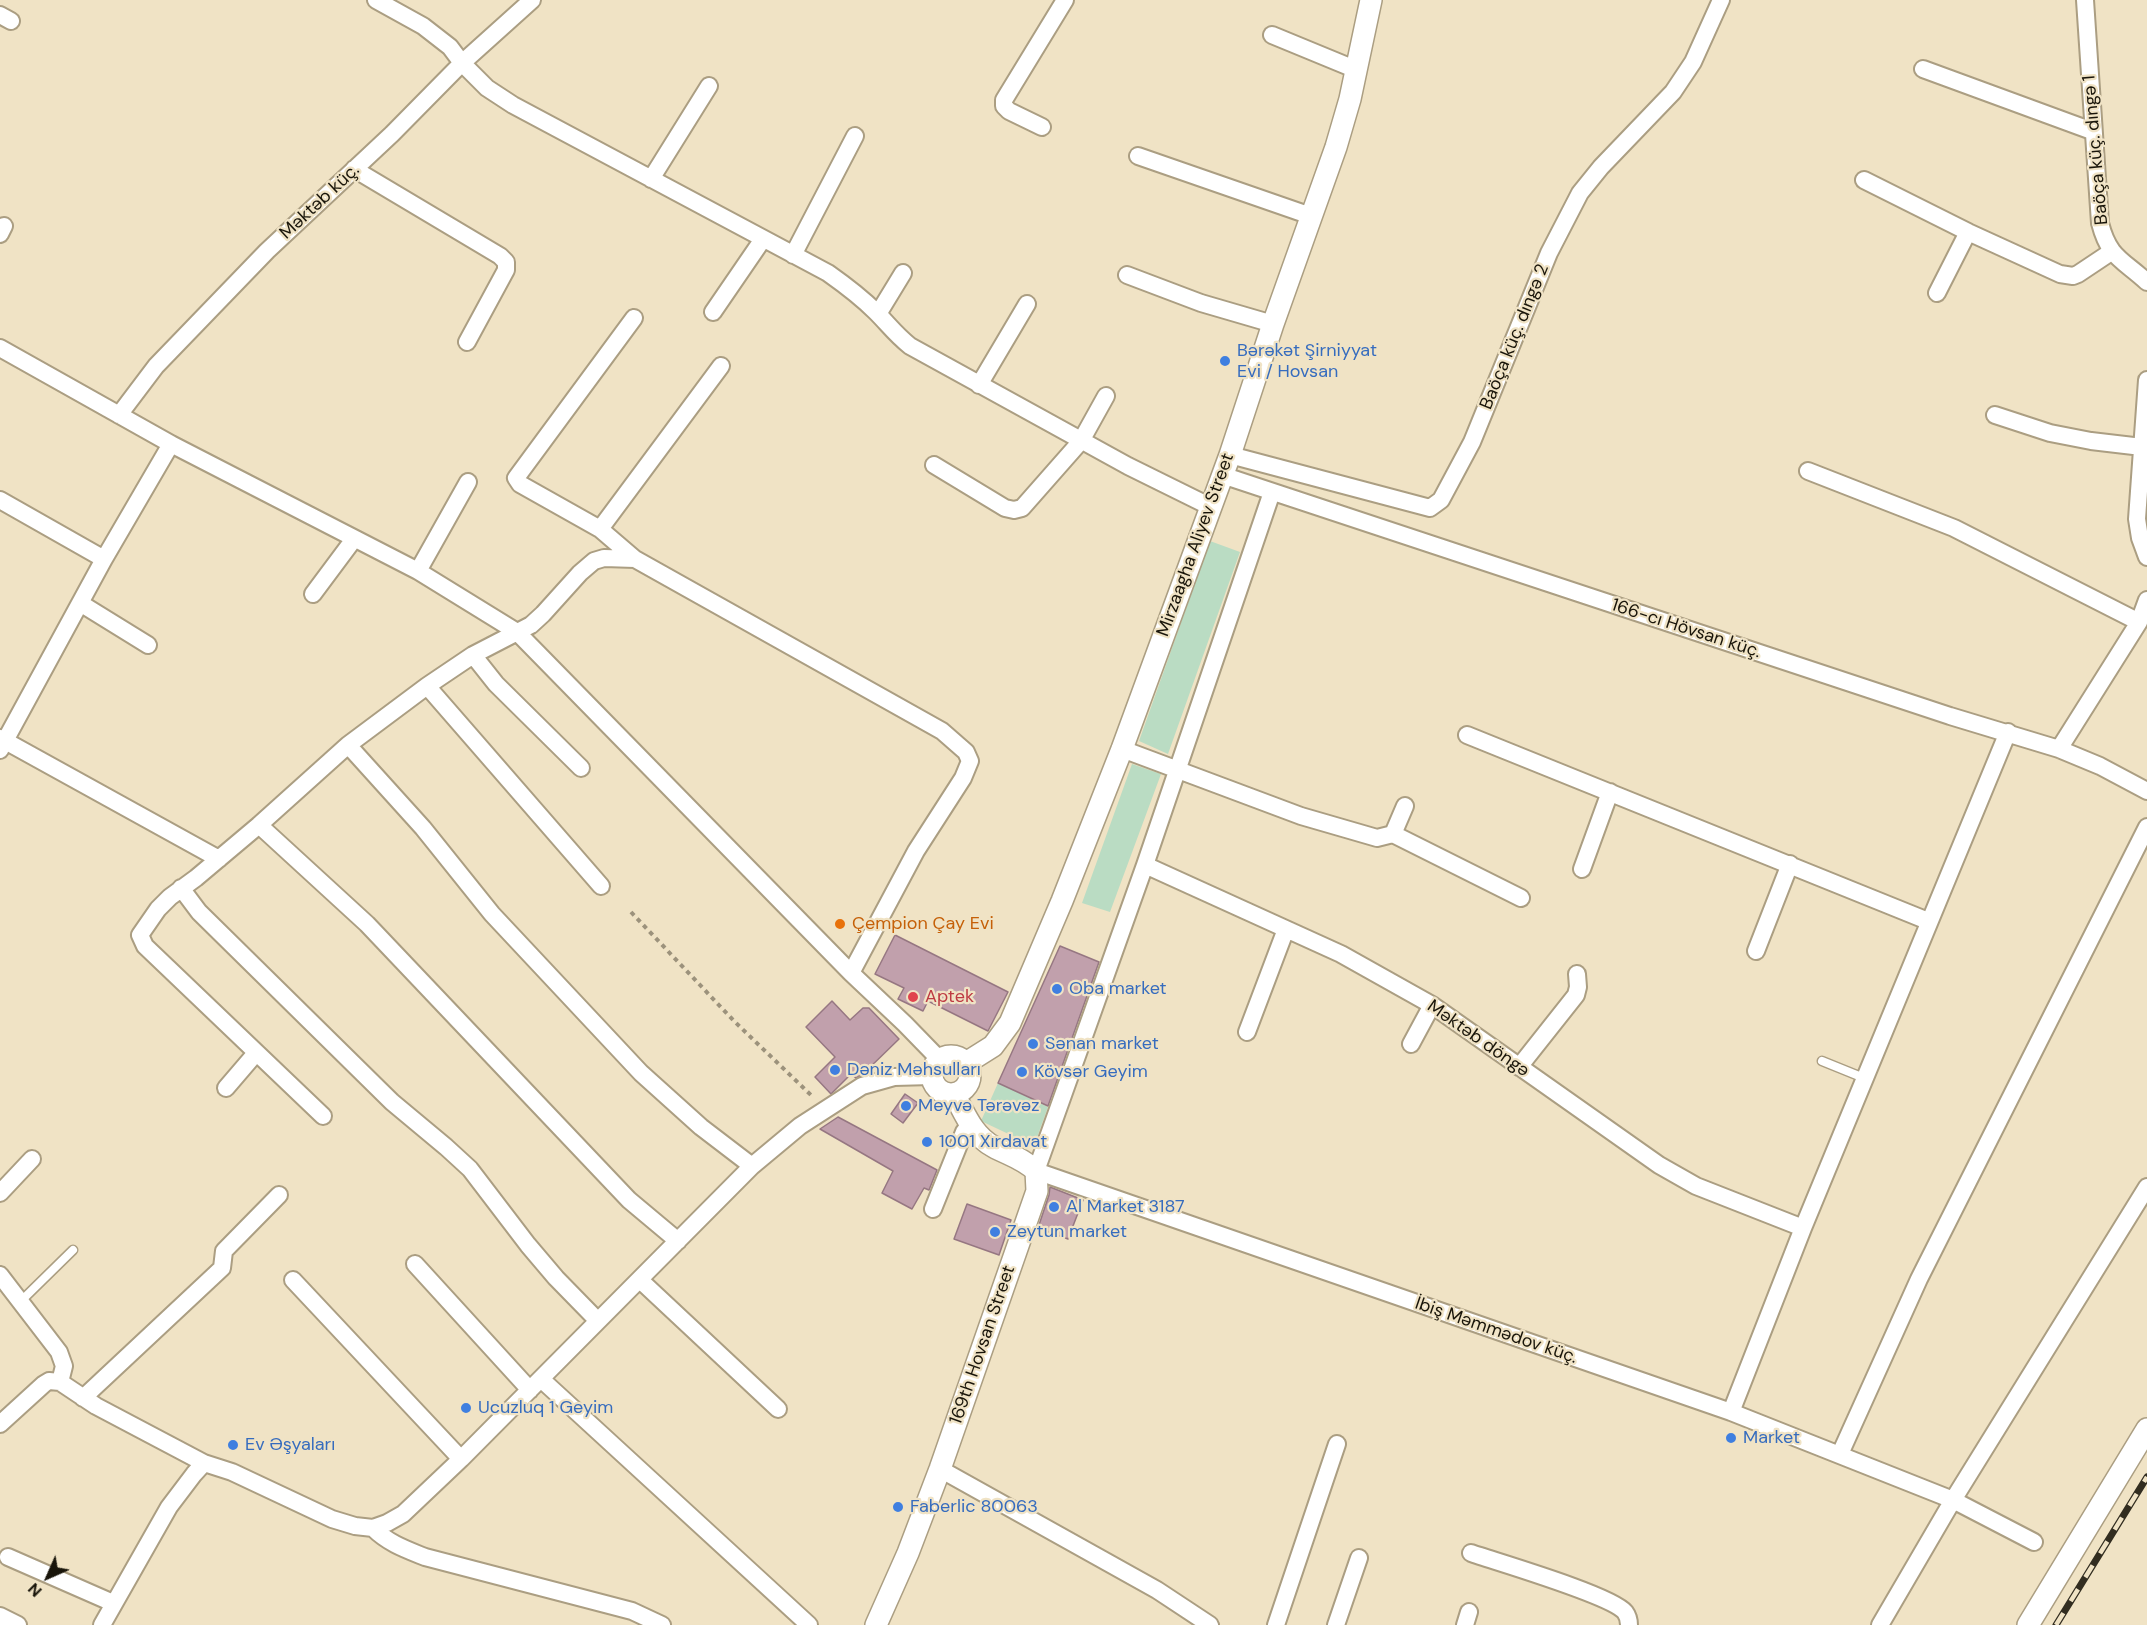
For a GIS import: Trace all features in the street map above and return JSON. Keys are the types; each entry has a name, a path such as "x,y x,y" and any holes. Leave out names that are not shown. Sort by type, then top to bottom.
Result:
{"street":[{"path":"376,0 423,26 450,48 487,88 513,105 828,273 852,290 878,314 894,334 910,346 1081,441 1211,507"},
{"name":"Məktəb küç.","path":"119,415 156,366 267,251 462,63 532,0"},
{"path":"1042,127 1009,111 1004,105 1004,100 1065,0"},
{"name":"Mirzaagha Aliyev Street","path":"966,1063 993,1046 1010,1023 1062,902 1122,749 1230,455 1273,324 1336,147 1357,70 1371,0"},
{"name":"Baöça küç. dıngə 2","path":"1230,455 1430,508 1441,500 1472,442 1549,253 1580,193 1601,167 1673,92 1693,62 1721,0"},
{"name":"Baöça küç. dıngə 1","path":"2085,0 2092,131 2100,223 2104,239 2111,252"},
{"path":"1272,35 1357,70"},
{"path":"1923,69 2092,131"},
{"path":"651,179 709,86"},
{"path":"793,255 855,136"},
{"path":"1138,156 1311,216"},
{"path":"354,169 500,256 506,262 506,270 467,342"},
{"path":"1864,180 1968,232 2066,275 2078,274 2111,252 2143,272"},
{"path":"1937,293 1968,232"},
{"path":"713,312 763,239"},
{"path":"878,314 903,273"},
{"path":"1127,275 1201,303 1273,324"},
{"path":"979,385 1027,304"},
{"path":"634,318 516,478 520,484 600,529 635,559 942,731 966,752 970,761 963,778 916,851 851,973"},
{"path":"0,348 171,444 418,572 517,632 851,973 905,1024 936,1068 936,1088 948,1094 960,1092 968,1085 970,1074 962,1059 951,1056 936,1068 909,1076 881,1079 862,1086 784,1139 752,1166 461,1459 403,1514 373,1528 355,1526 332,1519 232,1472 204,1463 83,1398 60,1382 49,1381 44,1384 0,1424"},
{"path":"600,529 721,366"},
{"path":"2147,380 2137,519 2140,538 2147,557"},
{"path":"934,465 1005,507 1014,510 1022,508 1081,441 1106,396"},
{"path":"1995,415 2050,433 2142,447"},
{"path":"171,444 2,743 219,859"},
{"path":"1808,471 1954,528 2139,622"},
{"name":"166-cı Hövsan küç.","path":"1222,475 1950,716 2059,749 2100,766 2147,791"},
{"path":"418,572 468,482"},
{"path":"954,1094 970,1124 988,1143 1025,1161 1036,1171 1272,492"},
{"path":"0,500 104,559"},
{"path":"313,594 354,538"},
{"path":"323,1116 145,946 140,935 158,909 259,825 348,745 473,655 531,625 594,561 604,558 635,559"},
{"path":"2059,749 2139,622 2147,600"},
{"path":"80,603 148,645"},
{"path":"473,655 496,684 581,768"},
{"path":"427,686 601,886"},
{"path":"1731,1413 1803,1228 2007,732"},
{"path":"1467,735 1928,921"},
{"path":"348,745 423,828 492,914 641,1073 701,1127 752,1166"},
{"path":"1122,749 1301,816 1377,838 1393,834 1521,898"},
{"path":"1582,869 1610,792"},
{"path":"1393,834 1405,806"},
{"path":"259,825 367,924 629,1200 678,1241"},
{"path":"1840,1454 1919,1279 2147,827"},
{"path":"1756,951 1790,864"},
{"name":"Məktəb döngə","path":"1144,865 1341,954 1432,1005 1650,1158 1696,1186 1803,1228"},
{"path":"181,888 199,912 392,1102 470,1169 542,1262 598,1322"},
{"path":"1247,1032 1286,929"},
{"path":"1520,1067 1576,995 1577,974"},
{"path":"1411,1044 1432,1005"},
{"path":"226,1088 256,1053"},
{"path":"933,1209 964,1132 970,1124"},
{"path":"0,1193 32,1159"},
{"name":"İbiş Məmmədov küç.","path":"1036,1171 1731,1413 1953,1500 2034,1542"},
{"name":"169th Hovsan Street","path":"876,1625 904,1563 940,1469 1037,1191 1036,1171"},
{"path":"1880,1625 1953,1500 2147,1187"},
{"path":"83,1398 222,1268 224,1251 279,1195"},
{"path":"414,1264 536,1384 809,1625"},
{"path":"0,1275 59,1352 64,1366 60,1382"},
{"path":"293,1280 461,1459"},
{"path":"640,1280 778,1409"},
{"path":"2028,1625 2147,1429"},
{"path":"1276,1625 1337,1444"},
{"path":"102,1625 169,1508 204,1463"},
{"path":"940,1469 1157,1590 1210,1625"},
{"path":"373,1528 395,1546 424,1557 632,1611 662,1625"},
{"path":"1471,1552 1614,1604 1624,1611 1629,1625"},
{"path":"8,1557 113,1603"},
{"path":"1336,1625 1359,1558"},
{"path":"0,1616 18,1625"}],"lane":[{"path":"1822,1061 1864,1078"},
{"path":"21,1301 73,1250"}],"path":[{"path":"631,912 734,1021 826,1109"}],"green space":[{"path":"1210,541 1240,552 1168,754 1139,741"},
{"path":"1132,764 1161,774 1110,912 1082,903"},
{"path":"998,1083 1048,1107 1034,1146 981,1121"}],"building":[{"path":"895,935 1008,992 988,1031 928,1001 923,1011 898,999 904,988 875,974"},
{"path":"1060,946 1099,962 1048,1106 998,1083"},
{"path":"832,1001 850,1020 863,1008 869,1008 899,1039 862,1075 856,1078 851,1074 831,1094 815,1077 835,1057 806,1027"},
{"path":"905,1094 918,1103 903,1123 891,1114"},
{"path":"838,1117 937,1170 929,1190 924,1188 912,1209 882,1193 893,1171 820,1129"},
{"path":"1050,1187 1083,1200 1068,1239 1038,1228"},
{"path":"967,1204 1011,1220 999,1255 954,1239"}],"railway":[{"path":"2056,1625 2147,1477"}],"place":[{"name":"Bərəkət Şirniyyat Evi / Hovsan","path":"1225,361"},
{"name":"Çempion Çay Evi","path":"840,924"},
{"name":"Oba market","path":"1057,989"},
{"name":"Aptek","path":"913,997"},
{"name":"Sənan market","path":"1033,1044"},
{"name":"Dəniz Məhsulları","path":"835,1070"},
{"name":"Kövsər Geyim","path":"1022,1072"},
{"name":"Meyvə Tərəvəz","path":"906,1106"},
{"name":"1001 Xırdavat","path":"927,1142"},
{"name":"Al Market 3187","path":"1054,1207"},
{"name":"Zeytun market","path":"995,1232"},
{"name":"Ucuzluq 1 Geyim","path":"466,1408"},
{"name":"Market","path":"1731,1438"},
{"name":"Ev Əşyaları","path":"233,1445"},
{"name":"Faberlic 80063","path":"898,1507"}]}
